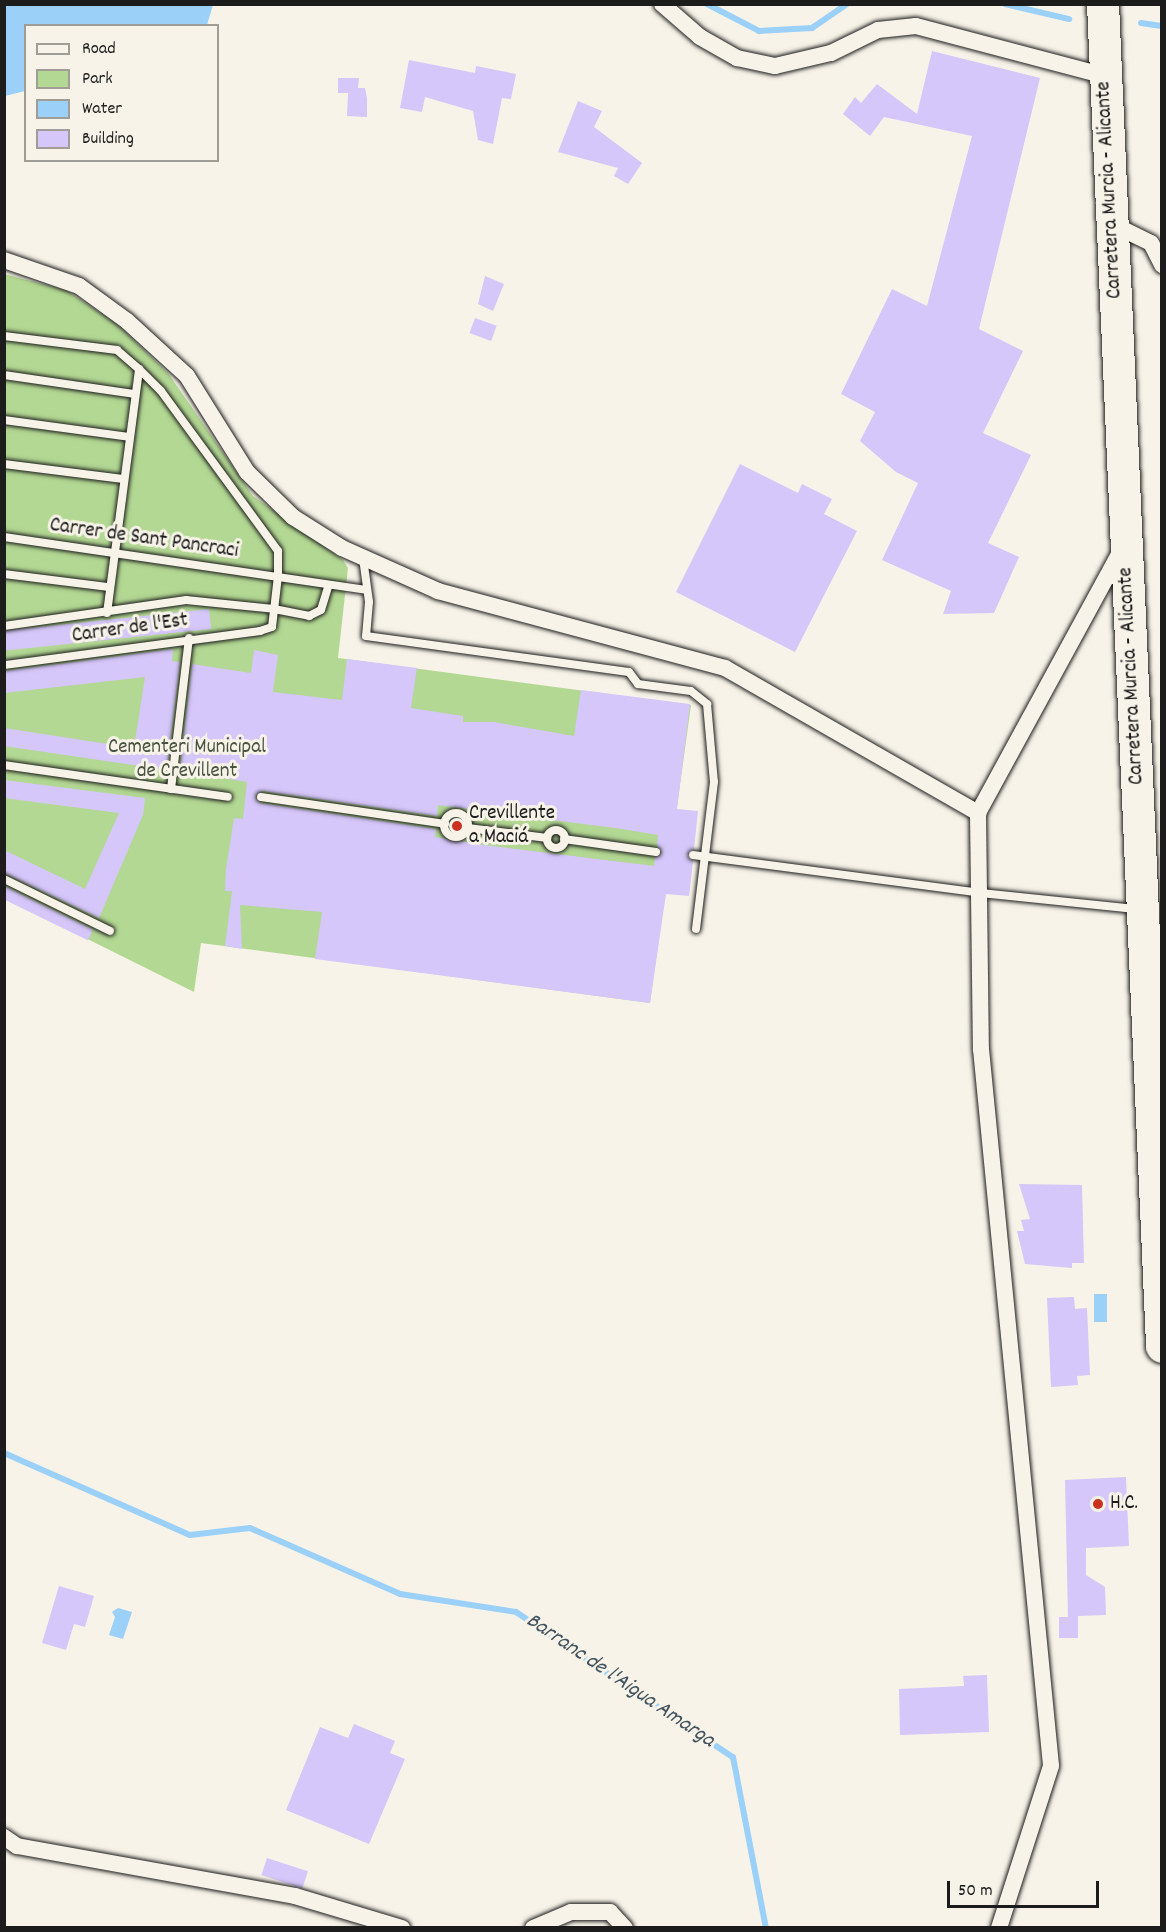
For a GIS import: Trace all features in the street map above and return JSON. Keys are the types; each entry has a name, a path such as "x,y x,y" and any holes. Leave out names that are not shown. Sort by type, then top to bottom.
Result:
{"highway":[{"name":"Carretera Murcia - Alicante","path":"1103,4 1161,1347"}],"street":[{"path":"662,4 700,37 737,58 775,66 831,53 878,30 916,26 1105,76"},
{"path":"1112,224 1151,243 1161,265"},
{"path":"4,260 78,286 127,321 187,376 247,472 293,517 363,558 438,591 725,668 978,813"},
{"path":"999,1928 1051,1766 990,1154 977,958 980,893 978,813 1126,541"},
{"path":"4,1838 17,1846 295,1896 402,1928"},
{"path":"533,1928 572,1912 610,1912 625,1928"}],"lane":[{"path":"4,336 117,350 161,391 278,551 274,609"},
{"path":"107,613 139,369"},
{"path":"4,375 134,394"},
{"path":"4,420 129,437"},
{"path":"4,465 123,479"},
{"name":"Carrer de Sant Pancraci","path":"4,537 113,555 278,576 328,587 366,590"},
{"path":"363,558 366,636 629,672 638,684 691,691 707,704 712,728 714,782 696,929"},
{"path":"4,574 109,587"},
{"path":"4,626 186,600 274,609 309,616 321,610 328,587"},
{"name":"Carrer de l'Est","path":"4,665 189,638 260,631 272,627 274,609"},
{"path":"171,789 189,638"},
{"path":"4,765 228,797"},
{"path":"261,797 445,824"},
{"path":"458,813 465,817 468,828 464,835 452,836 445,824 451,814 458,813"},
{"path":"468,828 547,838 555,848 564,839 656,852"},
{"path":"693,855 980,893 1142,909"},
{"path":"4,879 110,931"}],"green space":[{"name":"Cementeri Municipal de Crevillent","path":"4,274 66,290 117,324 168,373 253,496 343,560 348,568 338,658 691,705 650,1003 201,943 194,992 5,898"}],"water":[{"path":"5,4 213,4 207,24 24,24 24,91 5,96"},
{"path":"1094,1294 1107,1294 1107,1322 1094,1322"},
{"path":"118,1608 132,1612 123,1639 109,1635 115,1617 112,1612"}],"building":[{"path":"932,51 1040,78 979,329 1023,351 983,433 1031,455 988,543 1019,557 994,613 943,614 951,591 882,560 918,483 896,472 860,441 875,412 841,394 892,289 927,306 972,136 884,117 870,136 843,114 855,97 861,103 877,84 917,114"},
{"path":"409,60 475,73 476,66 516,74 511,99 502,98 493,144 478,140 473,111 425,97 422,112 400,108"},
{"path":"338,78 359,78 358,88 365,88 367,117 347,116 348,93 338,93"},
{"path":"578,101 602,111 594,127 642,163 628,184 614,176 618,168 558,152"},
{"path":"485,276 504,284 493,311 478,304"},
{"path":"475,318 497,326 491,341 470,333"},
{"path":"740,464 798,493 802,484 832,499 824,514 857,531 795,652 676,592"},
{"path":"209,609 211,629 5,651 4,631"},
{"path":"173,649 172,661 180,662 167,770 4,746 4,728 134,748 145,677 4,693 4,671"},
{"path":"254,650 278,655 273,692 342,700 347,659 417,668 411,708 463,716 463,722 494,722 574,736 581,690 690,704 677,809 698,811 694,849 687,855 693,861 689,896 666,894 650,1003 315,959 322,912 240,905 242,949 225,946 232,891 225,891 226,869 234,818 243,819 247,782 180,771 192,664 251,673","holes":["262,791 437,816 438,805 622,829 658,835 657,846 662,853 655,858 654,866 484,845 435,837 436,829 260,803 255,796"]},
{"path":"4,780 145,798 143,815 99,918 4,873 4,850 85,889 119,813 4,798"},
{"path":"4,886 93,929 88,940 4,899"},
{"path":"1019,1184 1082,1185 1084,1263 1072,1263 1072,1268 1025,1264 1017,1231 1024,1231 1021,1220 1030,1219"},
{"path":"1074,1297 1075,1309 1087,1308 1090,1375 1077,1376 1078,1385 1051,1387 1047,1298"},
{"path":"1126,1477 1129,1546 1086,1548 1086,1575 1105,1587 1106,1615 1078,1616 1078,1638 1059,1638 1059,1617 1068,1617 1065,1480"},
{"path":"59,1586 94,1596 85,1627 74,1624 66,1650 42,1643"},
{"path":"987,1675 989,1732 900,1735 899,1689 964,1686 963,1676"},
{"path":"354,1724 395,1741 390,1753 405,1759 369,1844 286,1810 320,1727 348,1738"},
{"path":"267,1858 308,1871 302,1888 261,1875"}],"waterway":[{"path":"707,4 759,31 812,28 847,4"},
{"path":"1005,4 1069,19"},
{"path":"1141,23 1162,26"},
{"name":"Barranc de l'Aigua Amarga","path":"4,1453 190,1535 250,1528 400,1594 516,1612 733,1757 766,1928"}],"place":[{"name":"Crevillente a Maciá","path":"457,826"},
{"name":"H.C.","path":"1098,1504"}]}
